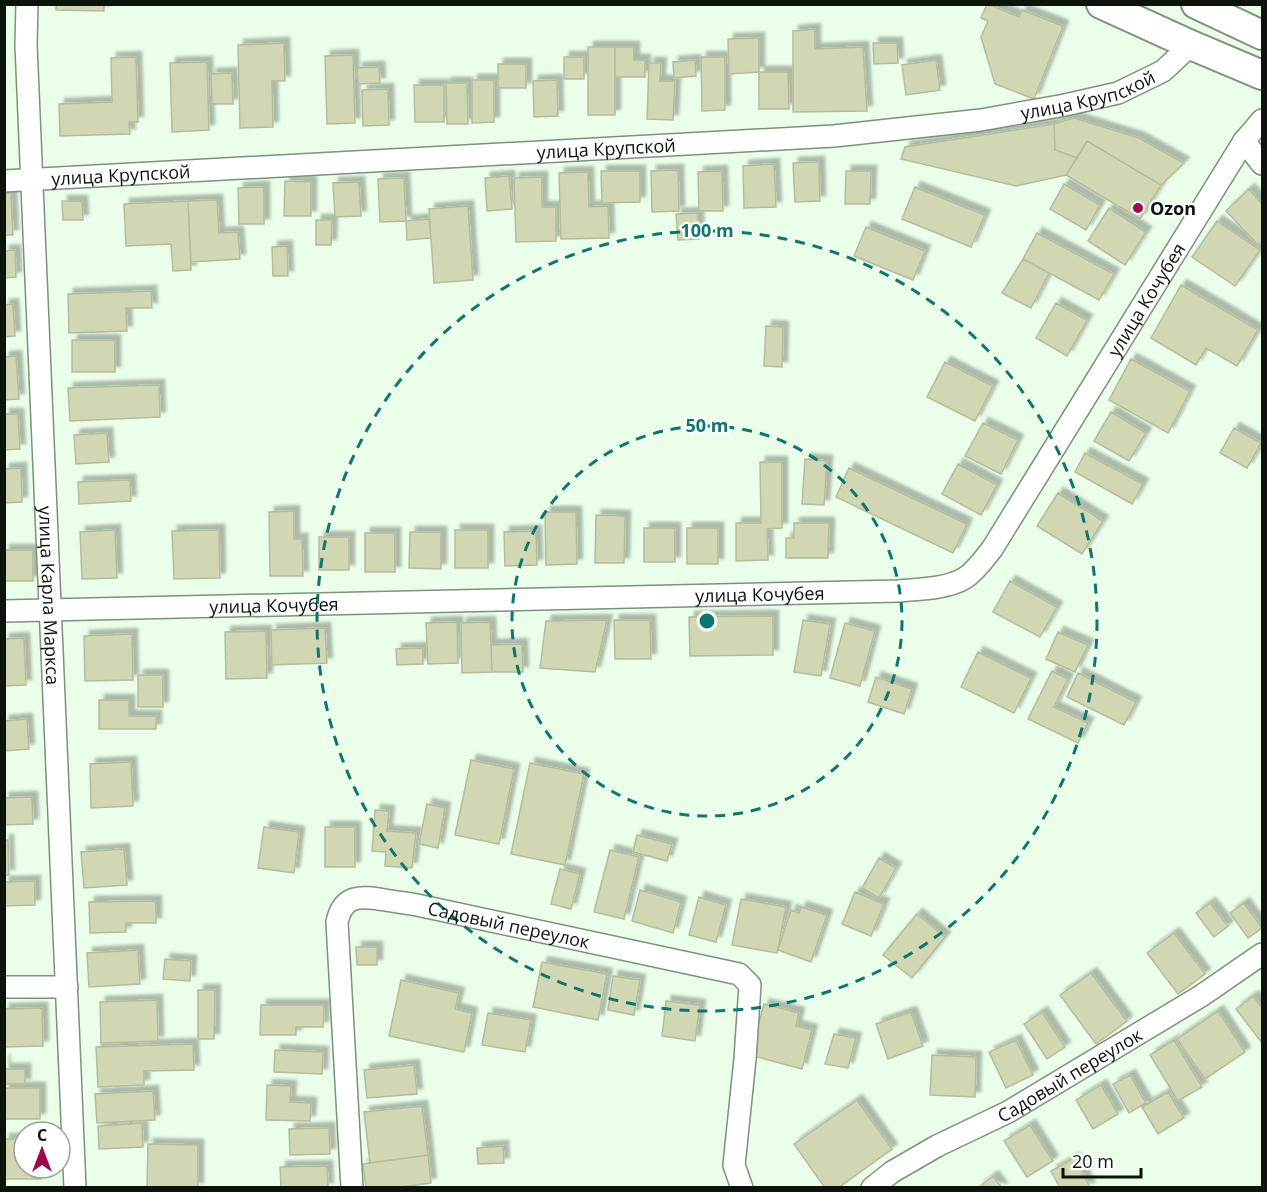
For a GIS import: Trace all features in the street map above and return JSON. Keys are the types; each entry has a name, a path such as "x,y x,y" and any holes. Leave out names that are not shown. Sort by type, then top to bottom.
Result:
{"main road":[{"path":"1101,4 1263,75"},
{"path":"1196,4 1263,35"}],"street":[{"name":"улица Карла Маркса","path":"27,4 26,45 75,1188"},
{"name":"улица Крупской","path":"4,181 834,136 981,120 1118,93 1162,71 1191,45"},
{"name":"улица Кочубея","path":"4,611 899,591 948,585 965,579 992,549 1244,141 1263,120"},
{"path":"1244,141 1263,164"},
{"name":"Садовый переулок","path":"352,1188 337,922 339,911 350,900 368,897 417,905 739,974 750,985 734,1165 742,1188"},
{"name":"Садовый переулок","path":"873,1188 892,1172 937,1146 1008,1112 1202,996 1263,954"},
{"path":"4,987 67,987"}],"building":[{"path":"56,4 104,4 104,11 56,10"},
{"path":"987,4 1019,17 1022,10 1063,26 1034,99 995,84 981,37 988,21 981,18"},
{"path":"815,29 815,49 863,47 867,111 793,112 793,31"},
{"path":"759,38 759,72 729,74 728,39"},
{"path":"284,43 285,81 272,81 273,127 240,128 238,45"},
{"path":"873,43 897,43 898,63 874,64"},
{"path":"588,47 615,47 615,115 588,115"},
{"path":"615,47 634,47 634,60 645,60 645,77 615,77"},
{"path":"353,55 355,123 327,124 325,56"},
{"path":"136,57 138,122 129,122 130,134 60,136 59,104 112,102 111,58"},
{"path":"564,57 584,57 584,79 564,79"},
{"path":"701,57 725,57 725,110 702,111"},
{"path":"695,60 696,76 674,78 673,62"},
{"path":"936,60 940,90 906,95 902,65"},
{"path":"207,62 209,130 172,132 170,63"},
{"path":"649,63 661,63 660,81 675,81 673,120 647,119"},
{"path":"498,64 526,64 526,88 498,88"},
{"path":"379,67 380,83 358,84 357,68"},
{"path":"759,72 788,72 789,109 759,109"},
{"path":"232,73 233,104 212,104 211,74"},
{"path":"472,80 494,80 494,122 472,123"},
{"path":"557,80 558,116 534,117 533,81"},
{"path":"446,83 467,83 468,124 447,124"},
{"path":"414,85 444,85 444,122 415,122"},
{"path":"388,89 389,125 363,126 362,90"},
{"path":"1074,118 1139,138 1184,163 1161,185 1087,141 1077,158 1055,150 1054,124"},
{"path":"1054,124 1055,150 1077,158 1066,175 1016,186 901,159 905,147"},
{"path":"1087,141 1161,185 1140,219 1066,175"},
{"path":"819,162 820,201 795,202 793,163"},
{"path":"774,164 776,207 744,208 743,166"},
{"path":"678,170 679,211 652,212 651,171"},
{"path":"601,171 640,171 640,202 602,203"},
{"path":"722,171 723,211 699,211 698,172"},
{"path":"846,171 871,171 870,204 845,204"},
{"path":"588,172 589,207 608,206 609,238 561,239 559,173"},
{"path":"509,176 512,209 487,211 485,178"},
{"path":"542,177 542,207 556,207 556,241 516,242 514,178"},
{"path":"404,178 406,221 380,222 378,179"},
{"path":"285,181 311,182 311,216 284,216"},
{"path":"359,182 361,216 335,217 333,183"},
{"path":"1064,184 1100,205 1086,230 1050,209"},
{"path":"264,187 264,224 239,224 238,188"},
{"path":"915,187 985,215 971,247 902,219"},
{"path":"1249,189 1262,204 1262,241 1258,245 1226,211"},
{"path":"11,193 13,235 4,235 4,194"},
{"path":"217,200 219,233 238,232 240,259 191,262 188,201"},
{"path":"62,201 82,201 83,220 63,220"},
{"path":"188,201 191,270 173,271 171,244 126,246 124,204"},
{"path":"468,206 473,280 434,283 429,209"},
{"path":"1109,208 1146,232 1125,265 1088,241"},
{"path":"698,213 699,239 678,240 676,214"},
{"path":"429,219 431,238 407,240 406,221"},
{"path":"316,220 332,220 331,245 316,245"},
{"path":"1217,221 1260,250 1235,286 1192,257"},
{"path":"866,227 925,251 913,280 854,256"},
{"path":"1037,233 1114,274 1099,300 1023,259"},
{"path":"287,246 288,276 273,276 272,247"},
{"path":"15,250 16,277 4,278 4,251"},
{"path":"1023,259 1049,273 1031,308 1002,293"},
{"path":"1181,285 1258,330 1237,366 1206,348 1196,365 1151,338"},
{"path":"151,291 152,308 126,308 127,331 69,333 68,294"},
{"path":"1056,303 1087,320 1067,356 1036,338"},
{"path":"13,304 15,336 4,337 4,305"},
{"path":"766,326 783,327 782,367 764,366"},
{"path":"72,340 115,340 115,372 72,372"},
{"path":"16,356 19,399 4,400 4,357"},
{"path":"1131,359 1190,391 1168,433 1109,400"},
{"path":"945,362 993,386 975,421 927,397"},
{"path":"159,385 160,417 70,421 68,388"},
{"path":"1111,412 1146,433 1129,461 1094,441"},
{"path":"4,414 18,414 20,449 4,450"},
{"path":"983,423 1018,440 1001,474 965,456"},
{"path":"1234,428 1261,443 1247,468 1220,453"},
{"path":"107,433 109,462 76,464 74,435"},
{"path":"1085,453 1143,484 1132,504 1075,472"},
{"path":"805,459 827,461 824,505 802,504"},
{"path":"760,462 782,462 782,528 767,529 768,560 736,561 736,523 761,523"},
{"path":"958,464 997,485 981,515 942,494"},
{"path":"21,468 22,502 4,503 4,469"},
{"path":"849,468 967,524 953,553 836,497"},
{"path":"130,480 131,501 79,504 78,482"},
{"path":"1058,493 1103,521 1082,554 1037,526"},
{"path":"294,511 294,539 302,539 303,576 270,576 269,512"},
{"path":"545,512 576,512 577,564 546,565"},
{"path":"596,515 625,516 624,563 595,563"},
{"path":"794,523 829,523 828,558 786,558 786,538 794,538"},
{"path":"644,528 675,528 675,562 644,562"},
{"path":"687,528 718,528 718,564 687,564"},
{"path":"115,530 117,578 82,579 80,532"},
{"path":"219,530 220,578 174,579 172,531"},
{"path":"455,530 488,530 488,568 455,568"},
{"path":"536,531 537,565 505,566 504,532"},
{"path":"410,532 441,532 441,569 409,568"},
{"path":"365,533 395,533 395,572 365,572"},
{"path":"319,537 349,537 349,570 319,570"},
{"path":"4,550 33,550 33,581 4,581"},
{"path":"1010,581 1057,607 1040,637 993,612"},
{"path":"773,616 773,655 690,656 689,617"},
{"path":"607,620 595,672 540,668 546,621"},
{"path":"614,620 650,620 651,659 615,659"},
{"path":"803,620 830,624 821,676 794,672"},
{"path":"457,622 458,663 428,664 426,623"},
{"path":"490,622 492,672 462,673 461,623"},
{"path":"845,623 875,631 860,686 830,678"},
{"path":"325,628 327,663 272,665 271,630"},
{"path":"266,631 267,678 226,679 225,632"},
{"path":"1058,632 1088,645 1075,672 1046,659"},
{"path":"132,634 133,680 85,681 84,636"},
{"path":"24,638 26,685 4,686 4,639"},
{"path":"522,644 523,672 492,672 491,645"},
{"path":"423,648 423,664 397,665 396,649"},
{"path":"978,652 1031,678 1014,713 961,687"},
{"path":"1052,671 1068,679 1054,707 1088,723 1078,743 1028,719"},
{"path":"1078,673 1136,702 1124,725 1067,697"},
{"path":"138,675 163,675 163,707 138,707"},
{"path":"876,677 912,689 904,714 868,702"},
{"path":"99,700 129,700 129,716 156,716 156,729 99,729"},
{"path":"27,719 29,749 4,751 4,721"},
{"path":"471,760 514,769 499,844 455,835"},
{"path":"131,762 133,806 91,808 90,764"},
{"path":"530,763 584,774 565,865 511,854"},
{"path":"32,797 33,824 4,825 4,798"},
{"path":"427,804 445,808 438,848 419,844"},
{"path":"375,810 389,811 387,831 416,833 412,868 385,866 386,852 372,851"},
{"path":"264,827 299,832 294,873 258,868"},
{"path":"325,827 355,827 355,867 325,867"},
{"path":"637,835 672,844 667,861 633,852"},
{"path":"4,840 8,840 9,875 4,875"},
{"path":"124,849 127,885 84,888 81,852"},
{"path":"610,850 639,857 624,919 594,912"},
{"path":"879,858 896,868 879,898 862,888"},
{"path":"560,869 580,874 571,909 551,904"},
{"path":"35,881 35,905 4,906 4,882"},
{"path":"640,890 681,902 673,933 632,921"},
{"path":"855,892 884,904 871,936 842,924"},
{"path":"699,897 726,905 716,942 689,935"},
{"path":"741,899 786,907 777,953 732,945"},
{"path":"156,901 156,923 126,923 126,932 90,933 89,902"},
{"path":"1210,903 1228,926 1214,937 1196,913"},
{"path":"1244,903 1262,928 1248,938 1230,913"},
{"path":"801,907 827,915 811,962 778,950 791,910 799,913"},
{"path":"917,914 945,937 912,978 883,955"},
{"path":"1174,933 1205,974 1178,994 1147,953"},
{"path":"356,947 377,947 377,965 357,965"},
{"path":"138,950 140,984 89,987 87,953"},
{"path":"165,959 191,961 190,981 163,979"},
{"path":"542,962 607,974 598,1020 533,1007"},
{"path":"1091,973 1127,1021 1096,1044 1060,995"},
{"path":"613,976 640,980 634,1015 608,1010"},
{"path":"401,980 459,993 455,1009 472,1013 464,1052 389,1036"},
{"path":"198,990 215,990 214,1039 198,1039"},
{"path":"1253,996 1262,1008 1262,1043 1236,1009"},
{"path":"157,1000 158,1041 101,1043 100,1002"},
{"path":"666,1001 700,1005 695,1041 662,1036"},
{"path":"764,1004 799,1013 796,1026 812,1030 802,1069 750,1055"},
{"path":"261,1005 324,1005 323,1027 296,1027 296,1035 260,1035"},
{"path":"42,1008 43,1046 4,1047 4,1009"},
{"path":"1218,1011 1245,1052 1205,1079 1177,1039"},
{"path":"911,1012 923,1046 888,1059 876,1024"},
{"path":"1042,1012 1065,1047 1047,1059 1024,1024"},
{"path":"488,1013 531,1020 525,1052 482,1045"},
{"path":"834,1034 856,1038 848,1068 825,1064"},
{"path":"1016,1040 1033,1075 1006,1088 989,1052"},
{"path":"1174,1040 1202,1087 1178,1101 1150,1055"},
{"path":"193,1044 194,1070 144,1071 144,1085 98,1087 96,1047"},
{"path":"275,1050 323,1052 322,1074 274,1072"},
{"path":"932,1055 976,1057 975,1097 930,1095"},
{"path":"4,1059 5,1069 25,1069 25,1084 4,1084"},
{"path":"414,1065 417,1094 367,1098 364,1070"},
{"path":"1130,1075 1146,1103 1129,1113 1113,1084"},
{"path":"267,1085 291,1086 290,1102 311,1103 310,1121 266,1120"},
{"path":"1101,1085 1118,1114 1093,1129 1076,1100"},
{"path":"4,1088 40,1088 40,1119 4,1119"},
{"path":"153,1091 155,1120 97,1123 95,1094"},
{"path":"1168,1092 1184,1118 1158,1134 1142,1107"},
{"path":"857,1100 892,1149 838,1188 825,1188 794,1144"},
{"path":"422,1106 428,1155 370,1163 364,1112"},
{"path":"142,1123 143,1147 99,1149 98,1126"},
{"path":"1030,1125 1053,1161 1027,1177 1004,1141"},
{"path":"329,1128 330,1154 290,1155 289,1129"},
{"path":"4,1139 12,1139 12,1179 4,1179"},
{"path":"148,1144 198,1145 198,1188 147,1188"},
{"path":"503,1146 504,1163 478,1164 477,1148"},
{"path":"428,1155 431,1183 392,1188 366,1188 363,1164"},
{"path":"1074,1158 1089,1188 1060,1188 1051,1171"},
{"path":"327,1166 328,1188 281,1188 280,1167"},
{"path":"993,1176 1002,1188 978,1188"}],"place":[{"name":"Ozon","path":"1138,208"}]}
